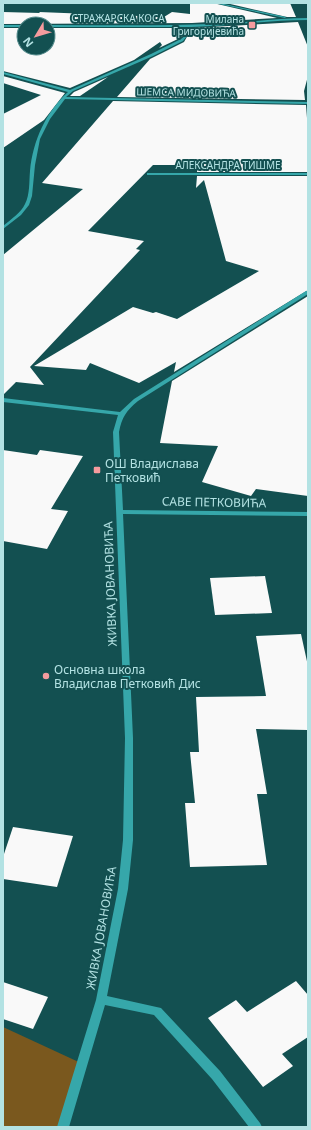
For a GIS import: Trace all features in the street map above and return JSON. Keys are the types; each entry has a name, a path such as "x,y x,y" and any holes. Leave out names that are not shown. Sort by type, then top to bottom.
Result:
{"street":[{"path":"215,3 288,19"},
{"name":"СТРАЖАРСКА КОСА","path":"56,26 190,26 308,19"},
{"path":"3,26 16,26"},
{"path":"3,228 28,204 33,166 40,132 47,117 70,91 174,44 186,36 190,26"},
{"path":"3,73 70,91"},
{"name":"ШЕМСА МИДОВИЋА","path":"64,98 308,103"},
{"name":"АЛЕКСАНДРА ТИШМЕ","path":"148,174 308,174"},
{"path":"3,400 121,414 149,392 308,292"},
{"name":"ЖИВКА ЈОВАНОВИЋА","path":"63,1127 101,1000 123,889 128,833 129,738 116,432 121,414"},
{"name":"САВЕ ПЕТКОВИЋА","path":"120,512 308,514"},
{"name":"ЖИВКА ЈОВАНОВИЋА","path":"101,1000 157,1011 216,1075 256,1127"}],"shaded area":[{"path":"3,1027 83,1064 63,1127 3,1127"}],"building":[{"path":"190,3 213,3 277,18 192,23 56,24 56,16 16,16 16,24 3,24 3,12 164,17 172,12 190,14"},
{"path":"226,3 290,3 296,17 287,17"},
{"path":"298,22 308,47 308,76 304,91 305,100 117,97 150,59 184,42 192,28"},
{"path":"3,28 16,28 16,56 56,56 56,28 186,28 184,35 180,38 159,48 162,45 160,42 134,60 70,88 3,71"},
{"path":"3,76 65,93 44,120 3,148 3,114 41,95 3,83"},
{"path":"108,77 80,96 70,96 74,92"},
{"path":"113,101 306,105 308,131 308,172 197,172 197,165 153,165 88,231 144,241 136,249 140,250 30,367 44,385 16,382 3,395 3,255 83,189 42,183"},
{"path":"197,176 308,176 308,290 174,372 176,362 139,383 90,363 86,370 34,366 133,307 153,313 156,312 177,319 259,271 226,261 204,180 196,188"},
{"path":"308,296 308,496 256,489 251,496 202,482 218,446 160,443 172,381"},
{"path":"3,450 37,455 40,450 83,456 51,509 68,511 47,549 3,541"},
{"path":"265,576 272,613 215,615 210,578"},
{"path":"301,634 308,666 308,730 256,729 267,794 257,794 267,865 190,867 185,803 195,803 190,752 199,752 196,697 266,696 256,636"},
{"path":"13,827 73,836 57,887 3,879 3,857"},
{"path":"296,981 308,995 308,1037 282,1054 293,1066 263,1087 208,1018 236,1000 247,1012"},
{"path":"3,982 48,997 33,1029 3,1019"}],"place":[{"name":"Милана Григоријевића","path":"252,25"},
{"name":"ОШ Владислава Петковић","path":"97,470"},
{"name":"Основна школа Владислав Петковић Дис","path":"46,676"}]}
